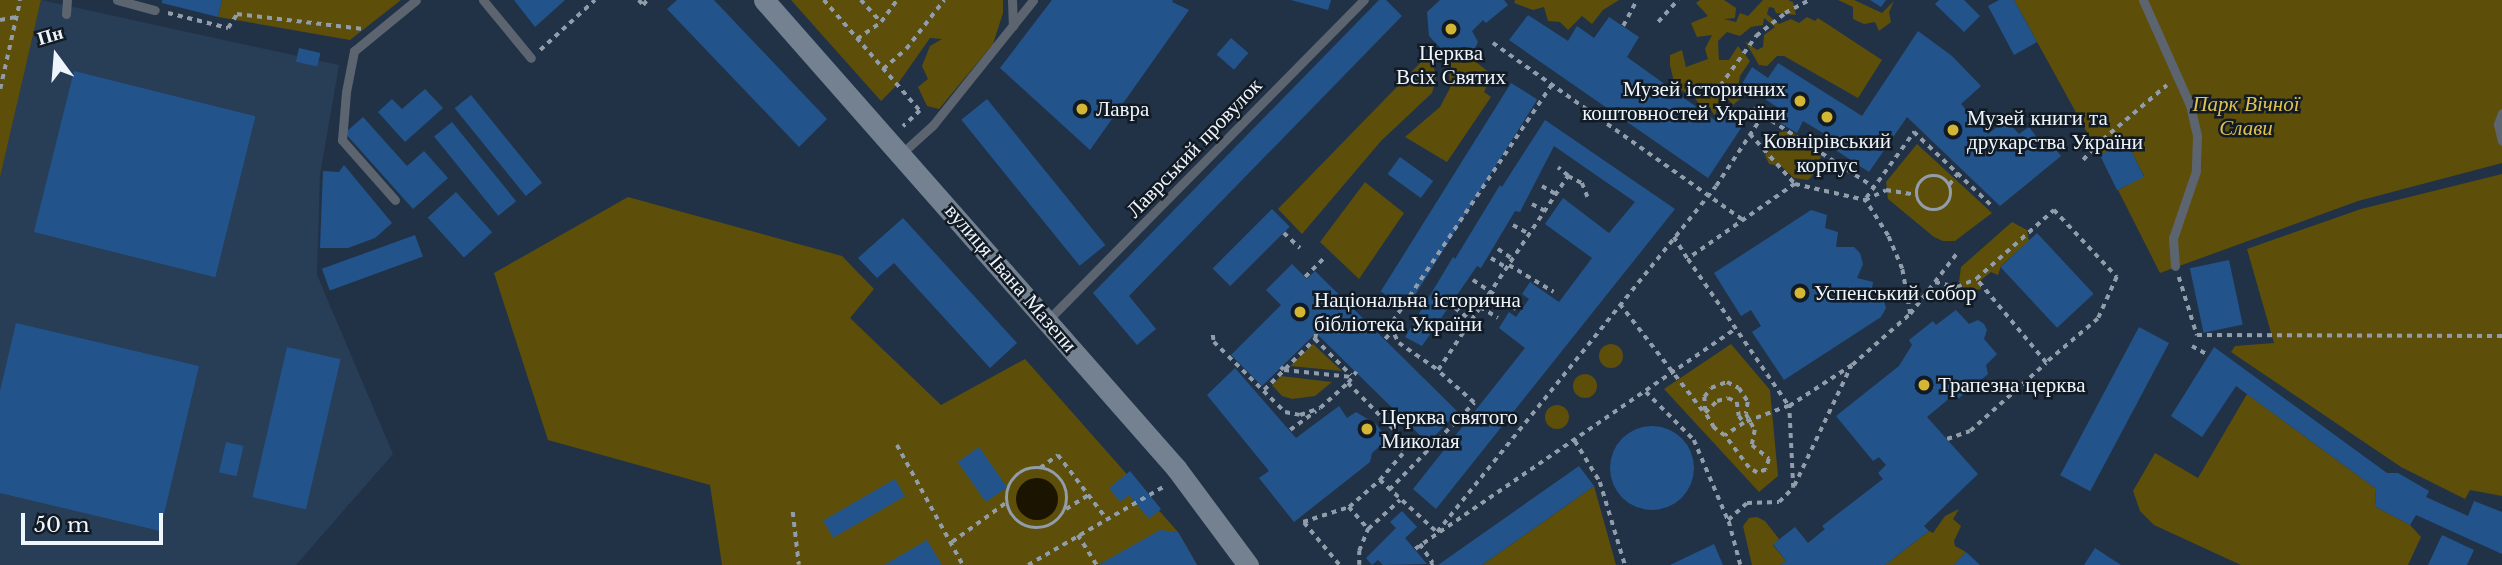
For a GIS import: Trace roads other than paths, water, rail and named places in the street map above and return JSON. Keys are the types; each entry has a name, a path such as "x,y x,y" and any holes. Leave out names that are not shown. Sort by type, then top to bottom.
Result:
{"main road":[{"name":"вулиця Івана Мазепи","path":"764,0 1048,320 1175,468 1248,565"}],"lane":[{"path":"66,14 67,0"},
{"path":"117,0 155,10"},
{"path":"395,200 342,140 354,51 416,0"},
{"path":"483,0 531,58"},
{"path":"1012,0 1013,26"},
{"path":"895,147 933,125 1033,0"},
{"name":"Лаврський провулок","path":"1048,320 1364,0"},
{"path":"2143,0 2190,104 2197,136 2196,171 2173,238 2175,266"},
{"path":"2502,113 2498,124 2502,141"}],"place":[{"name":"Церква Всіх Святих","path":"1451,29"},
{"name":"Музей історичних коштовностей України","path":"1800,101"},
{"name":"Лавра","path":"1082,109"},
{"name":"Ковнірівський корпус","path":"1827,117"},
{"name":"Музей книги та друкарства України","path":"1953,130"},
{"name":"Успенський собор","path":"1800,293"},
{"name":"Національна історична бібліотека України","path":"1300,312"},
{"name":"Трапезна церква","path":"1924,385"},
{"name":"Церква святого Миколая","path":"1367,429"}],"park label":[{"name":"Парк Вічної Слави","path":"2246,116"}]}
